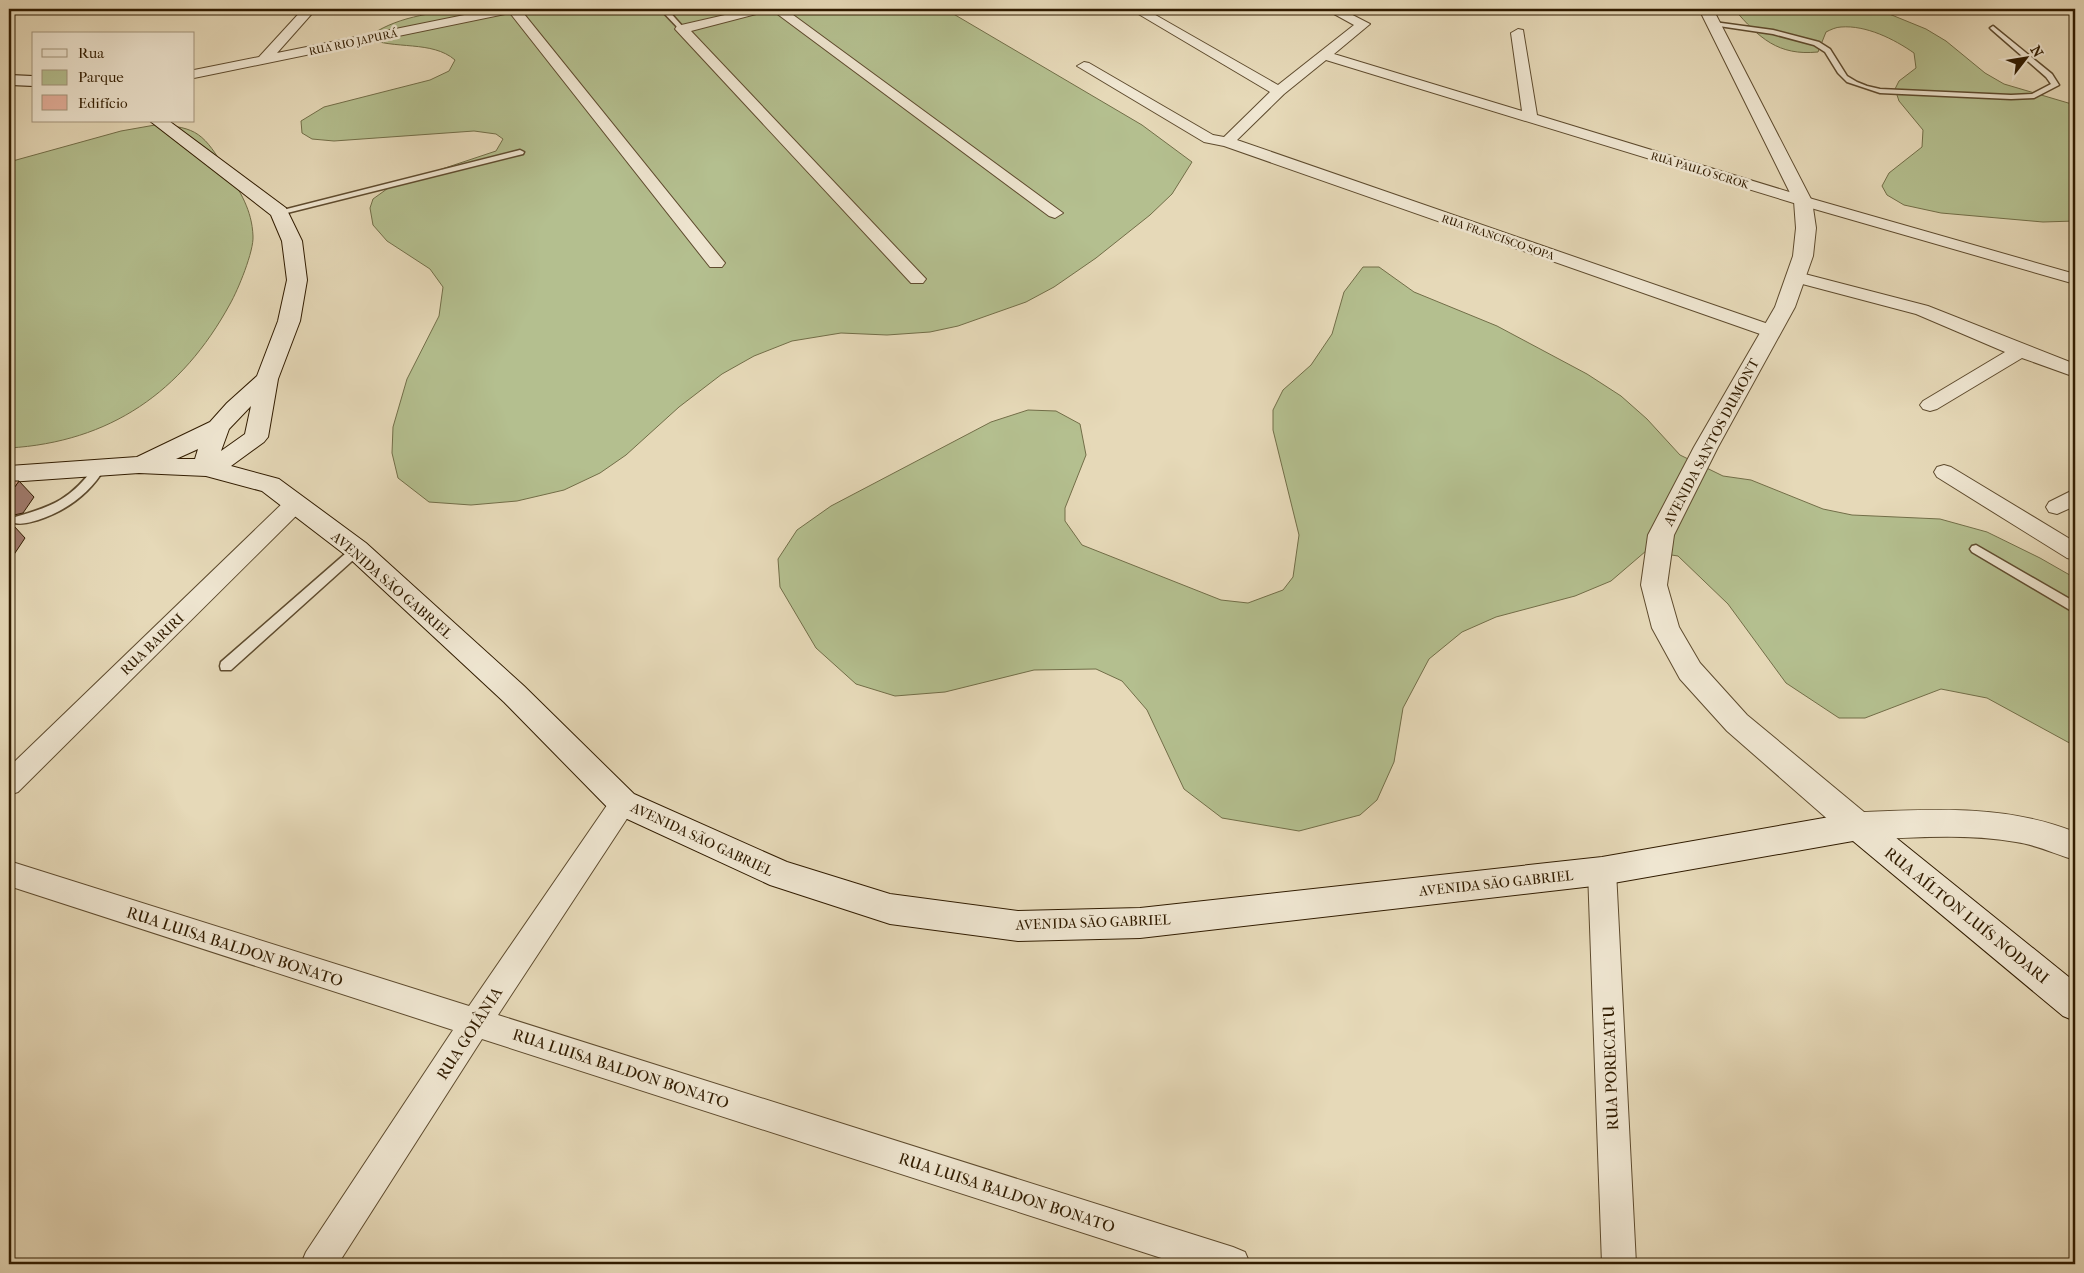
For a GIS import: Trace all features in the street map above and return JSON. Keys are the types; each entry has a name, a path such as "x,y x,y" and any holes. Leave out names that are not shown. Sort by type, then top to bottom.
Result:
{"main road":[{"name":"AVENIDA SANTOS DUMONT","path":"1710,16 1803,201 1806,228 1803,256 1786,307 1770,331 1752,367 1706,447 1661,535 1654,585 1666,628 1690,672 1737,723 1858,826"},
{"path":"9,80 32,81"},
{"path":"159,122 279,212 292,241 297,280 289,322 267,379 256,437 270,485"},
{"path":"139,465 188,444 216,428 267,379"},
{"path":"206,468 208,446 216,428"},
{"path":"206,468 232,455 256,437"},
{"name":"AVENIDA SÃO GABRIEL","path":"9,474 139,465 206,468 270,485 357,550 514,694 623,803 781,875 890,908 1018,926 1140,923 1602,871 1858,826 1939,823 1991,825 2039,833 2075,846"},
{"name":"RUA AÍLTON LUÍS NODARI","path":"1858,826 2075,1004"}],"street":[{"path":"263,60 310,9"},
{"path":"513,9 716,263"},
{"name":"RUA RIO JAPURÁ","path":"195,74 513,9"},
{"path":"766,9 740,12 682,28 918,279"},
{"path":"777,9 1055,213"},
{"path":"1136,9 1279,91"},
{"path":"1227,142 1279,91 1326,56 1363,24 1331,9"},
{"path":"1518,34 1530,117"},
{"name":"RUA PAULO SCROK","path":"1326,56 1803,201 2075,279"},
{"name":"RUA FRANCISCO SOPA","path":"1084,66 1209,139 1227,142 1770,331"},
{"path":"1797,277 1922,310 2020,351 2075,371"},
{"path":"1930,405 2020,351"},
{"path":"1944,472 2075,552"},
{"path":"2057,507 2075,496"},
{"name":"RUA BARIRI","path":"9,784 295,504"},
{"name":"RUA GOIÂNIA","path":"318,1264 476,1022 623,803"},
{"name":"RUA PORECATU","path":"1602,871 1619,1264"},
{"name":"RUA LUISA BALDON BONATO","path":"9,874 1233,1264"}],"lane":[{"path":"664,9 682,28"},
{"path":"1710,16 1812,42 1827,49 1844,79 1859,86 1880,91 2011,97 2034,96 2055,85 2049,76 1993,28"},
{"path":"279,212 520,152"},
{"path":"19,520 35,518 49,512 88,485 100,468"},
{"path":"1976,549 2075,608"},
{"path":"226,666 357,550"}],"green space":[{"path":"464,9 945,9 1142,125 1192,162 1172,194 1150,215 1096,258 1054,287 1026,302 958,326 930,332 887,335 841,333 792,341 754,356 722,374 679,407 626,455 600,473 564,490 517,501 471,505 429,502 398,478 392,453 393,427 407,379 439,316 443,287 430,269 387,241 373,225 370,208 373,199 391,186 496,151 503,139 496,134 474,131 334,141 312,139 302,133 301,121 324,107 430,80 449,71 455,60 446,54 424,47 389,44 367,38 389,25 413,17"},
{"path":"1734,9 1877,9 1926,29 1946,41 1985,73 2004,84 2075,105 2075,221 2043,222 1941,213 1904,205 1887,195 1882,186 1889,173 1922,147 1923,130 1899,101 1895,89 1899,81 1916,68 1914,53 1879,34 1850,27 1837,28 1826,32 1818,52 1792,51 1770,43 1752,29"},
{"path":"155,125 191,130 205,141 212,148 248,209 253,243 237,290 211,335 189,363 166,387 139,407 111,423 79,435 46,444 9,448 9,162 121,131"},
{"path":"1363,267 1379,267 1414,292 1497,326 1587,374 1621,396 1647,419 1680,455 1723,476 1751,480 1823,509 1852,515 1940,519 1987,532 2040,558 2075,578 2075,746 1987,698 1941,689 1865,718 1839,718 1786,683 1728,604 1678,556 1646,551 1611,581 1575,596 1496,617 1462,632 1429,659 1403,708 1394,762 1377,800 1360,815 1299,831 1222,818 1184,789 1147,710 1122,681 1096,669 1034,670 945,692 895,696 856,684 816,648 780,587 778,559 797,530 831,506 991,422 1028,410 1056,411 1080,424 1086,455 1065,508 1065,521 1082,545 1221,600 1248,603 1283,590 1293,577 1299,535 1273,430 1273,410 1283,390 1311,365 1332,334 1344,292"}],"building":[{"path":"9,481 19,481 9,495"}]}
